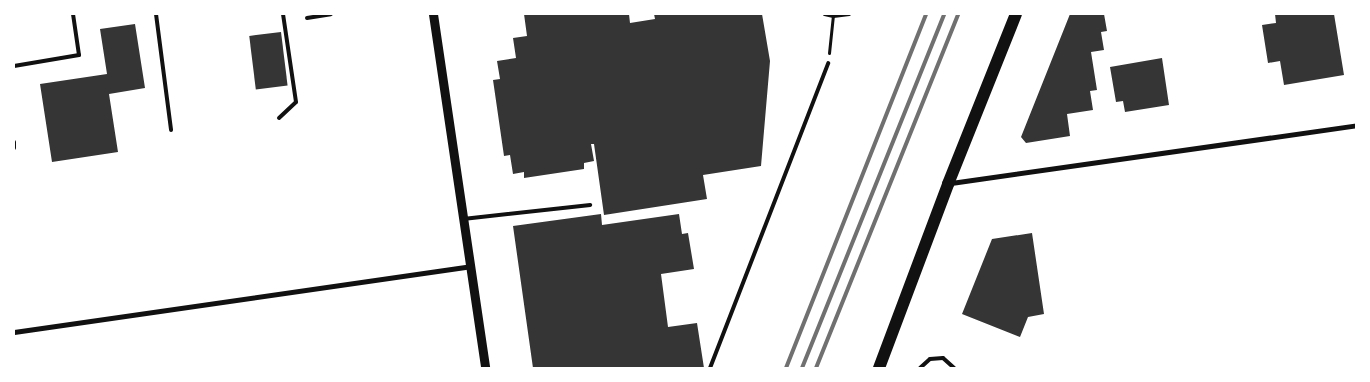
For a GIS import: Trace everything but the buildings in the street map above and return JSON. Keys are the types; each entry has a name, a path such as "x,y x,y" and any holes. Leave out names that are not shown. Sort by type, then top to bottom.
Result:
{"main road":[{"path":"879,368 948,184 1016,14"}],"street":[{"path":"433,14 485,368"},
{"path":"948,184 1356,125"},
{"path":"14,332 470,266"}],"lane":[{"path":"14,66 79,55 73,14"},
{"path":"156,14 171,130"},
{"path":"279,118 296,102 283,14"},
{"path":"307,18 331,14"},
{"path":"710,368 828,63"},
{"path":"14,142 14,148"},
{"path":"463,218 590,205"},
{"path":"920,368 930,359 942,358 954,368"}],"path":[{"path":"824,14 833,16 849,14"},
{"path":"828,63 833,16"}],"railway":[{"path":"786,368 926,14"},
{"path":"802,368 944,14"},
{"path":"816,368 958,14"}]}
